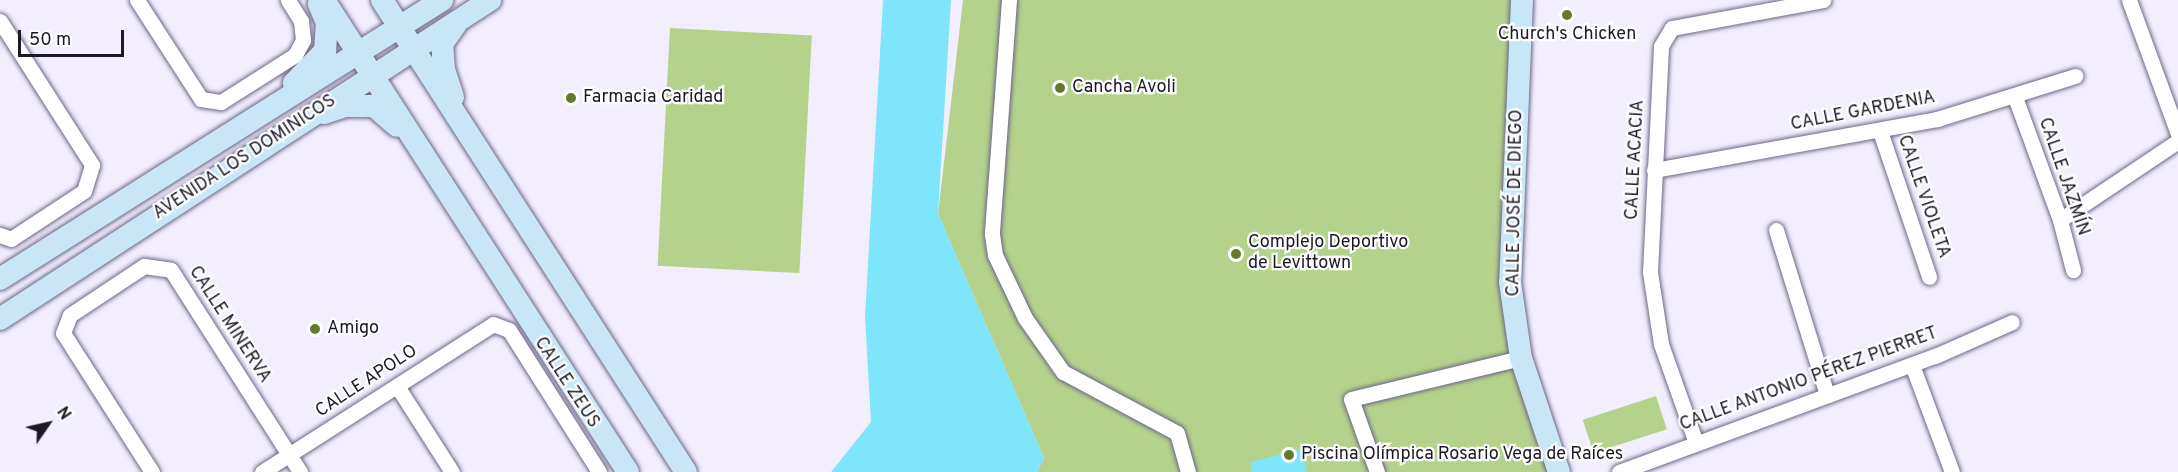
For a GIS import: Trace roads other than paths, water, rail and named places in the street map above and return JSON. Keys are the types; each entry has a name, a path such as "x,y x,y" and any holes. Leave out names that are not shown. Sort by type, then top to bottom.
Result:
{"street":[{"path":"137,0 201,99 221,102 295,55 303,40 301,21 288,0"},
{"path":"276,104 325,51 327,23 317,0"},
{"path":"324,0 628,472"},
{"path":"382,0 686,472"},
{"name":"AVENIDA LOS DOMINICOS","path":"0,279 442,0"},
{"name":"AVENIDA LOS DOMINICOS","path":"0,319 490,0"},
{"path":"1009,0 993,222 995,255 1025,318 1063,372 1177,433 1188,472"},
{"name":"CALLE JOSÉ DE DIEGO","path":"1522,0 1510,282 1521,358 1559,472"},
{"name":"CALLE ACACIA","path":"1696,442 1661,344 1650,272 1661,46 1672,28 1823,0"},
{"path":"2129,0 2178,134"},
{"path":"459,20 442,44 444,70 461,124"},
{"path":"0,21 92,165 84,191 11,238 0,235"},
{"name":"CALLE GARDENIA","path":"1654,170 1881,131 2015,97 2075,76"},
{"name":"CALLE JAZMÍN","path":"2015,97 2060,220 2073,270"},
{"path":"303,120 346,106 374,106 414,139"},
{"name":"CALLE VIOLETA","path":"1881,131 1929,277"},
{"path":"2060,220 2178,141"},
{"path":"1776,231 1827,395"},
{"name":"CALLE MINERVA","path":"152,472 63,333 70,315 144,266 171,270 300,472"},
{"name":"CALLE ANTONIO PÉREZ PIERRET","path":"1619,472 1912,365 2012,322"},
{"name":"CALLE APOLO","path":"262,472 493,324"},
{"name":"CALLE ZEUS","path":"493,324 509,330 599,472"},
{"path":"1377,472 1351,399 1521,358"},
{"path":"1912,365 1952,472"},
{"path":"396,386 452,472"}],"water":[{"path":"883,0 951,0 938,214 1044,458 1037,472 831,472 871,422 865,317"},
{"name":"Piscina Olímpica Rosario Vega de Raíces","path":"1301,449 1307,472 1252,472 1250,462"}],"place":[{"name":"Church's Chicken","path":"1567,15"},
{"name":"Cancha Avoli","path":"1060,88"},
{"name":"Farmacia Caridad","path":"571,98"},
{"name":"Complejo Deportivo de Levittown","path":"1236,254"},
{"name":"Amigo","path":"315,329"},
{"name":"Piscina Olímpica Rosario Vega de Raíces","path":"1289,455"}]}
